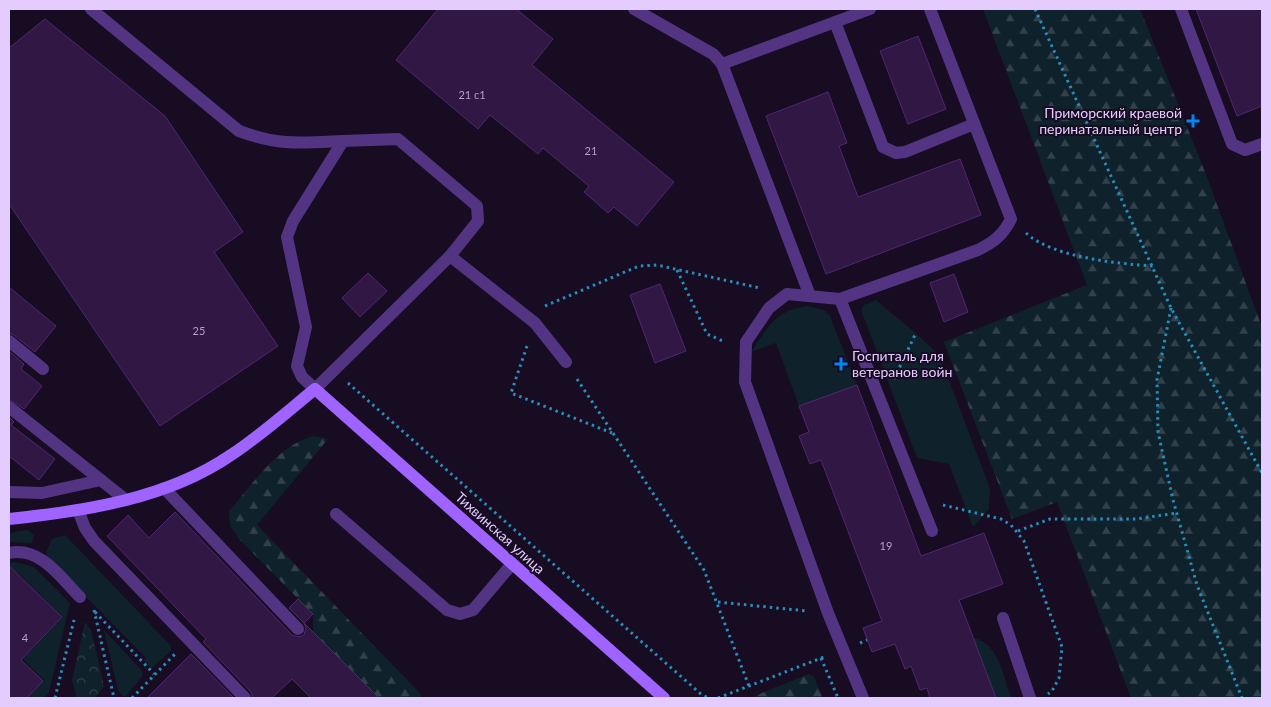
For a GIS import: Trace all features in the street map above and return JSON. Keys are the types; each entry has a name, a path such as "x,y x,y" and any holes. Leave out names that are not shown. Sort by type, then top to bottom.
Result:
{"street":[{"path":"9,519 78,510 126,500 197,475 231,456 316,389"},
{"name":"Тихвинская улица","path":"316,389 664,698"}],"lane":[{"path":"91,9 239,131 265,140 286,143 398,139 477,206 478,221 450,256 316,389 302,377 297,366 306,327 287,237 293,221 343,141"},
{"path":"634,9 700,46 722,64 810,296"},
{"path":"722,64 870,9"},
{"path":"863,698 828,613 745,382 746,342 769,308 787,294 840,299 978,250 994,242 1004,232 1010,219 930,9"},
{"path":"1180,9 1232,144 1245,150 1262,144"},
{"path":"835,22 883,148 896,153 905,152 974,124"},
{"path":"450,256 530,319 566,362"},
{"path":"840,299 932,531"},
{"path":"9,341 43,369"},
{"path":"9,407 126,500"},
{"path":"9,492 42,493 102,480"},
{"path":"164,488 298,629"},
{"path":"78,510 85,528 94,541 245,698"},
{"path":"336,514 447,610 460,614 474,610 512,564"},
{"path":"9,553 15,552 38,556 80,597"},
{"path":"1003,618 1030,698"}],"path":[{"path":"1035,9 1154,266 1171,308 1262,474"},
{"path":"1010,219 1033,239 1060,250 1127,264 1154,266"},
{"path":"613,433 511,393 530,319 639,266 657,265 787,294"},
{"path":"677,270 707,334 722,342 746,342"},
{"path":"1171,308 1157,380 1156,416 1176,513 1197,585 1242,698"},
{"path":"882,404 915,335"},
{"path":"566,362 704,570 749,686"},
{"path":"334,371 702,696 709,698"},
{"path":"920,501 986,514 1002,519 1018,531 1024,541 1062,647 1059,678 1052,691 1042,698"},
{"path":"1018,531 1050,519 1136,519 1176,513"},
{"path":"55,698 80,597 154,674"},
{"path":"718,602 828,613"},
{"path":"95,611 114,698"},
{"path":"718,698 867,640"},
{"path":"821,658 838,698"},
{"path":"132,698 161,668"}],"green space":[{"path":"983,9 1140,9 1205,172 1262,327 1262,698 1131,698 1057,502 1012,519 944,342 1087,285"},
{"path":"876,300 940,357 990,488 989,509 973,527 949,464 917,458 861,310 864,305"},
{"path":"808,306 824,310 830,316 857,385 799,406 776,343 751,352 768,327 780,316 796,308"},
{"path":"313,436 328,439 257,525 423,698 378,698 313,633 313,614 240,540 230,526 229,511 266,467 288,448"},
{"path":"28,530 34,535 32,543 9,542 9,533"},
{"path":"65,535 171,646 171,651 151,669 144,661 146,658 47,557 46,552 52,539"},
{"path":"15,562 34,567 70,603 49,692 44,698 28,698 44,680 23,659 63,617 18,573 9,582 9,563"},
{"path":"85,622 91,630 104,686 95,698 77,698 72,680"},
{"path":"104,630 143,672 142,677 126,696 123,696 118,690"},
{"path":"973,638 989,646 994,653 1011,698 996,698"},
{"path":"809,674 814,677 823,698 750,698"}],"building":[{"path":"438,9 516,9 553,39 532,65 674,182 637,226 614,207 608,213 584,192 589,186 543,148 538,154 490,115 478,129 396,60"},
{"path":"1196,9 1262,9 1262,106 1237,116"},
{"path":"45,19 165,116 243,232 214,252 278,346 160,426 9,204 9,48"},
{"path":"918,36 946,109 908,124 880,51"},
{"path":"828,92 847,143 839,146 858,197 960,159 981,215 826,274 766,116"},
{"path":"368,273 387,291 360,317 342,298"},
{"path":"954,274 968,312 944,322 930,283"},
{"path":"660,284 686,351 655,363 630,295"},
{"path":"9,287 56,326 35,352 9,333"},
{"path":"9,351 24,364 21,369 42,386 24,409 9,399"},
{"path":"857,385 921,556 984,533 1003,584 959,600 996,698 930,698 927,688 920,690 911,666 905,669 895,644 872,652 863,628 882,621 821,460 810,464 799,436 809,432 799,406"},
{"path":"9,417 14,422 11,425 55,459 39,480 9,456"},
{"path":"175,512 292,635 299,637 304,635 306,628 304,623 379,698 311,698 292,679 272,698 253,698 251,692 203,642 206,639 107,536 128,515 149,538"},
{"path":"9,566 62,617 21,660 43,681 27,698 9,698"},
{"path":"298,599 313,614 304,623 289,608"},
{"path":"191,654 234,698 147,698"}],"place":[{"name":"Приморский краевой перинатальный центр","path":"1193,121"},
{"name":"Госпиталь для ветеранов войн","path":"841,364"}]}
